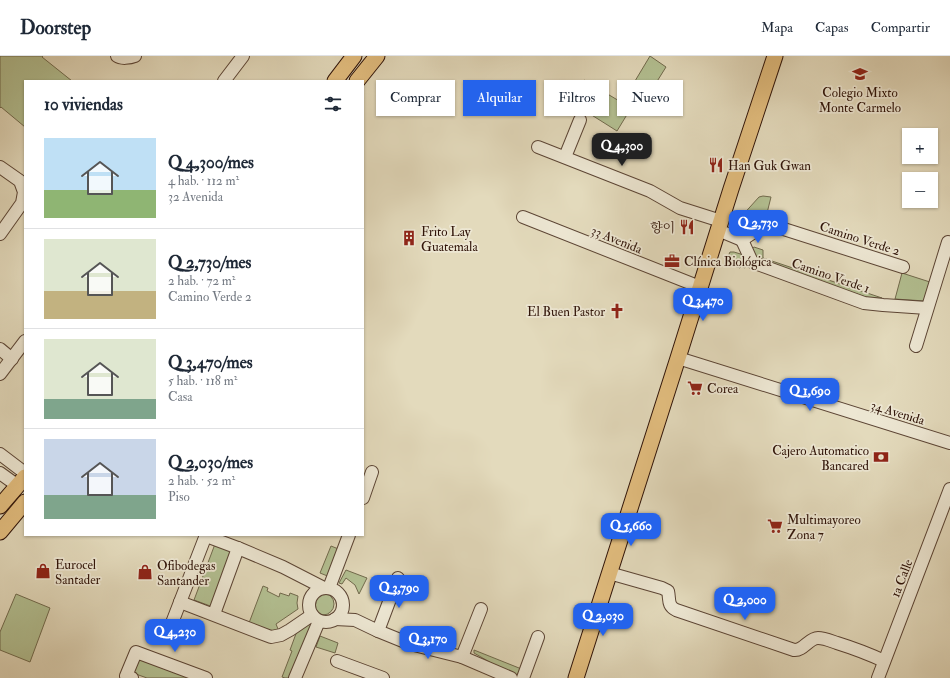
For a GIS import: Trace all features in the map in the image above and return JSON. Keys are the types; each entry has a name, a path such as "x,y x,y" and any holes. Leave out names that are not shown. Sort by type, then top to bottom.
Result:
{"main road":[{"path":"336,80 354,56"},
{"path":"358,80 376,56"},
{"path":"576,678 731,189 775,56"},
{"path":"0,506 21,482"},
{"path":"0,532 24,503"}],"street":[{"path":"117,56 119,58 133,57"},
{"path":"225,80 243,56"},
{"path":"565,157 580,120"},
{"path":"538,147 650,191 680,208 720,225 742,240"},
{"path":"0,167 20,180 24,192 22,203 0,234"},
{"name":"33 Avenida","path":"524,217 700,288"},
{"name":"Camino Verde 2","path":"742,240 768,224 903,267"},
{"name":"Camino Verde 1","path":"742,240 752,262 864,302 882,305 927,308"},
{"path":"916,346 948,242"},
{"path":"0,374 24,342"},
{"path":"0,349 12,359"},
{"name":"34 Avenida","path":"678,358 950,443"},
{"path":"0,454 24,471"},
{"path":"364,495 372,472"},
{"path":"0,473 21,482"},
{"name":"1a Calle","path":"878,678 950,489"},
{"path":"170,628 206,536 283,567 326,588 335,590 356,620"},
{"path":"349,536 326,588 314,592 309,600 308,606 315,618 327,622 335,619 356,620 410,644 462,657 511,678"},
{"path":"214,614 238,548"},
{"path":"609,573 668,591 669,604 676,610 794,650 800,649 811,640 822,638 884,661"},
{"path":"378,631 398,578"},
{"path":"335,619 342,611 342,600"},
{"path":"180,602 271,637 281,635 315,618"},
{"path":"462,657 481,609"},
{"path":"295,678 315,618"},
{"path":"523,678 538,637"},
{"path":"132,678 126,676 136,652 206,678"},
{"path":"337,661 383,678"}],"green space":[{"path":"0,56 43,56 42,57 71,80 24,80 24,126 1,107 0,108"},
{"path":"650,56 666,67 658,80 636,80"},
{"path":"609,95 617,100 617,116 626,116 617,131 593,116 609,116"},
{"path":"759,197 771,197 767,213 773,217 762,217 741,230 735,229 732,224 735,216 740,218"},
{"path":"754,247 763,250 763,258 882,298 869,298 759,262 750,250"},
{"path":"730,252 747,256 745,268 741,266 740,268 725,263"},
{"path":"902,273 933,283 925,301 895,299"},
{"path":"215,544 234,550 213,607 194,600"},
{"path":"331,546 341,550 330,577 320,573"},
{"path":"346,570 367,578 359,594 355,585 346,578 342,584 339,583"},
{"path":"263,586 268,588 267,591 279,597 280,593 289,596 290,593 298,596 298,609 276,624 278,629 275,632 249,623"},
{"path":"323,593 331,596 334,604 331,612 323,615 315,612 312,604 315,596"},
{"path":"16,594 50,608 30,662 0,650 0,632"},
{"path":"310,622 313,626 291,678 282,677 292,651 290,650 297,631"},
{"path":"320,636 338,643 335,653 316,647"},
{"path":"474,650 524,670 520,674 512,675 474,653"},
{"path":"139,658 190,678 147,678 133,673"}],"place":[{"name":"Colegio Mixto Monte Carmelo","path":"860,74"},
{"name":"Han Guk Gwan","path":"716,165"},
{"name":"향이","path":"687,227"},
{"name":"Frito Lay Guatemala","path":"409,238"},
{"name":"Clínica Biológica","path":"672,261"},
{"name":"El Buen Pastor","path":"617,311"},
{"name":"Corea","path":"695,388"},
{"name":"Cajero Automatico Bancared","path":"881,457"},
{"name":"Multimayoreo Zona 7","path":"775,526"},
{"name":"Eurocel Santader","path":"43,571"},
{"name":"Ofibodegas Santander","path":"145,572"}]}
